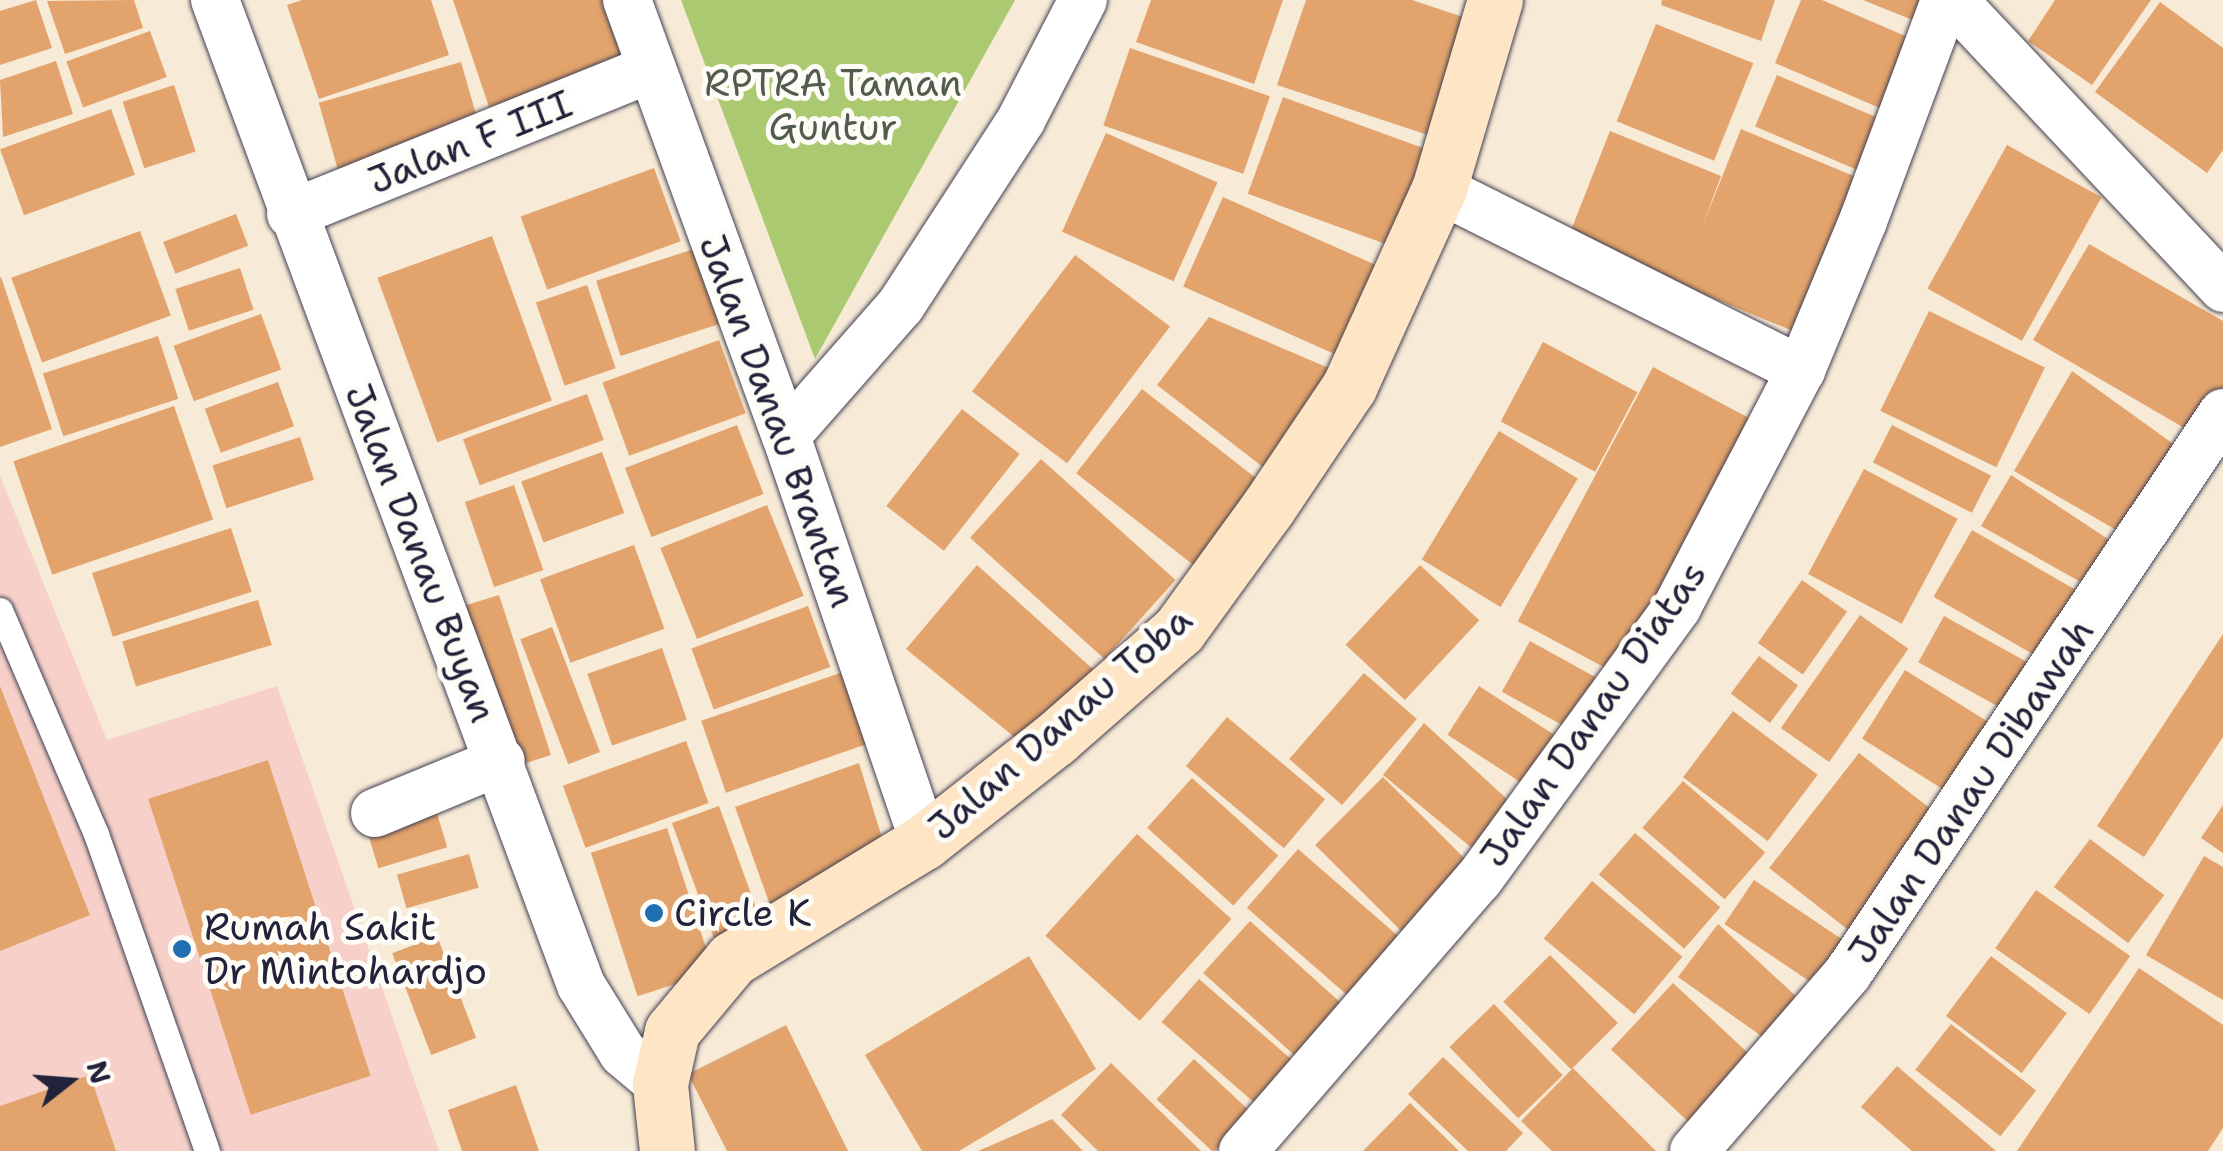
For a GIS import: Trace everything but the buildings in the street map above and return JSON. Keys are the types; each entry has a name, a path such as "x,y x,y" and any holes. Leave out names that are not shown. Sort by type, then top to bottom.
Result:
{"street":[{"name":"Jalan Danau Buyan","path":"215,0 291,214 501,761 580,985 624,1053 660,1084"},
{"name":"Jalan Danau Brantan","path":"627,0 786,436 924,842"},
{"path":"786,436 901,305 1021,120 1083,0"},
{"name":"Jalan Danau Toba","path":"668,1151 660,1084 672,1031 732,959 924,842 1054,739 1179,630 1350,386 1439,189 1495,0"},
{"name":"Jalan Danau Diatas","path":"1243,1151 1478,878 1677,607 1800,370 1863,221 1946,0"},
{"path":"1953,0 2223,288"},
{"name":"Jalan F III","path":"291,214 650,69"},
{"path":"1439,189 1800,370"},
{"name":"Jalan Danau Dibawah","path":"1694,1151 1848,973 2223,413"},
{"path":"375,813 501,761"}],"lane":[{"path":"0,610 96,834 207,1151"}],"shaded area":[{"name":"Rumah Sakit Dr Mintohardjo","path":"0,476 107,740 277,686 439,1151 0,1151"}],"green space":[{"name":"RPTRA Taman Guntur","path":"681,0 1015,0 815,359"}],"place":[{"name":"Circle K","path":"654,913"},
{"name":"Rumah Sakit Dr Mintohardjo","path":"182,949"}]}
